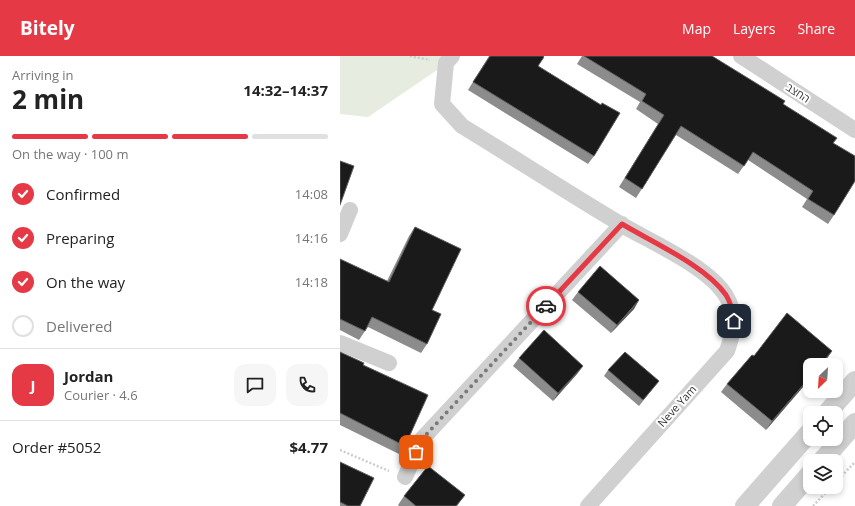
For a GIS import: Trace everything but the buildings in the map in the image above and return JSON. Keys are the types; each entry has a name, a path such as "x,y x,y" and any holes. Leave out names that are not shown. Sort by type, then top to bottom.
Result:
{"street":[{"path":"405,477 422,439 622,224 462,126 442,104 446,63 452,56"},
{"name":"החצב","path":"741,56 855,130"},
{"path":"340,234 350,210"},
{"name":"Neve Yam","path":"588,506 727,351 732,336 734,321 732,308 726,295 713,281 695,267 622,224"},
{"path":"340,343 389,363"},
{"path":"832,406 855,380"},
{"path":"828,454 855,423"},
{"path":"745,506 803,440"},
{"path":"782,506 803,482"}],"path":[{"path":"340,450 405,477"},
{"path":"843,475 855,462"},
{"path":"813,506 824,494"}],"shaded area":[{"path":"340,56 451,56 446,64 368,117 340,114"}],"way so far":[{"path":"416,452 422,439 546,306"}],"route":[{"path":"546,306 622,224 695,267 713,281 726,295 732,308 734,321"}]}
